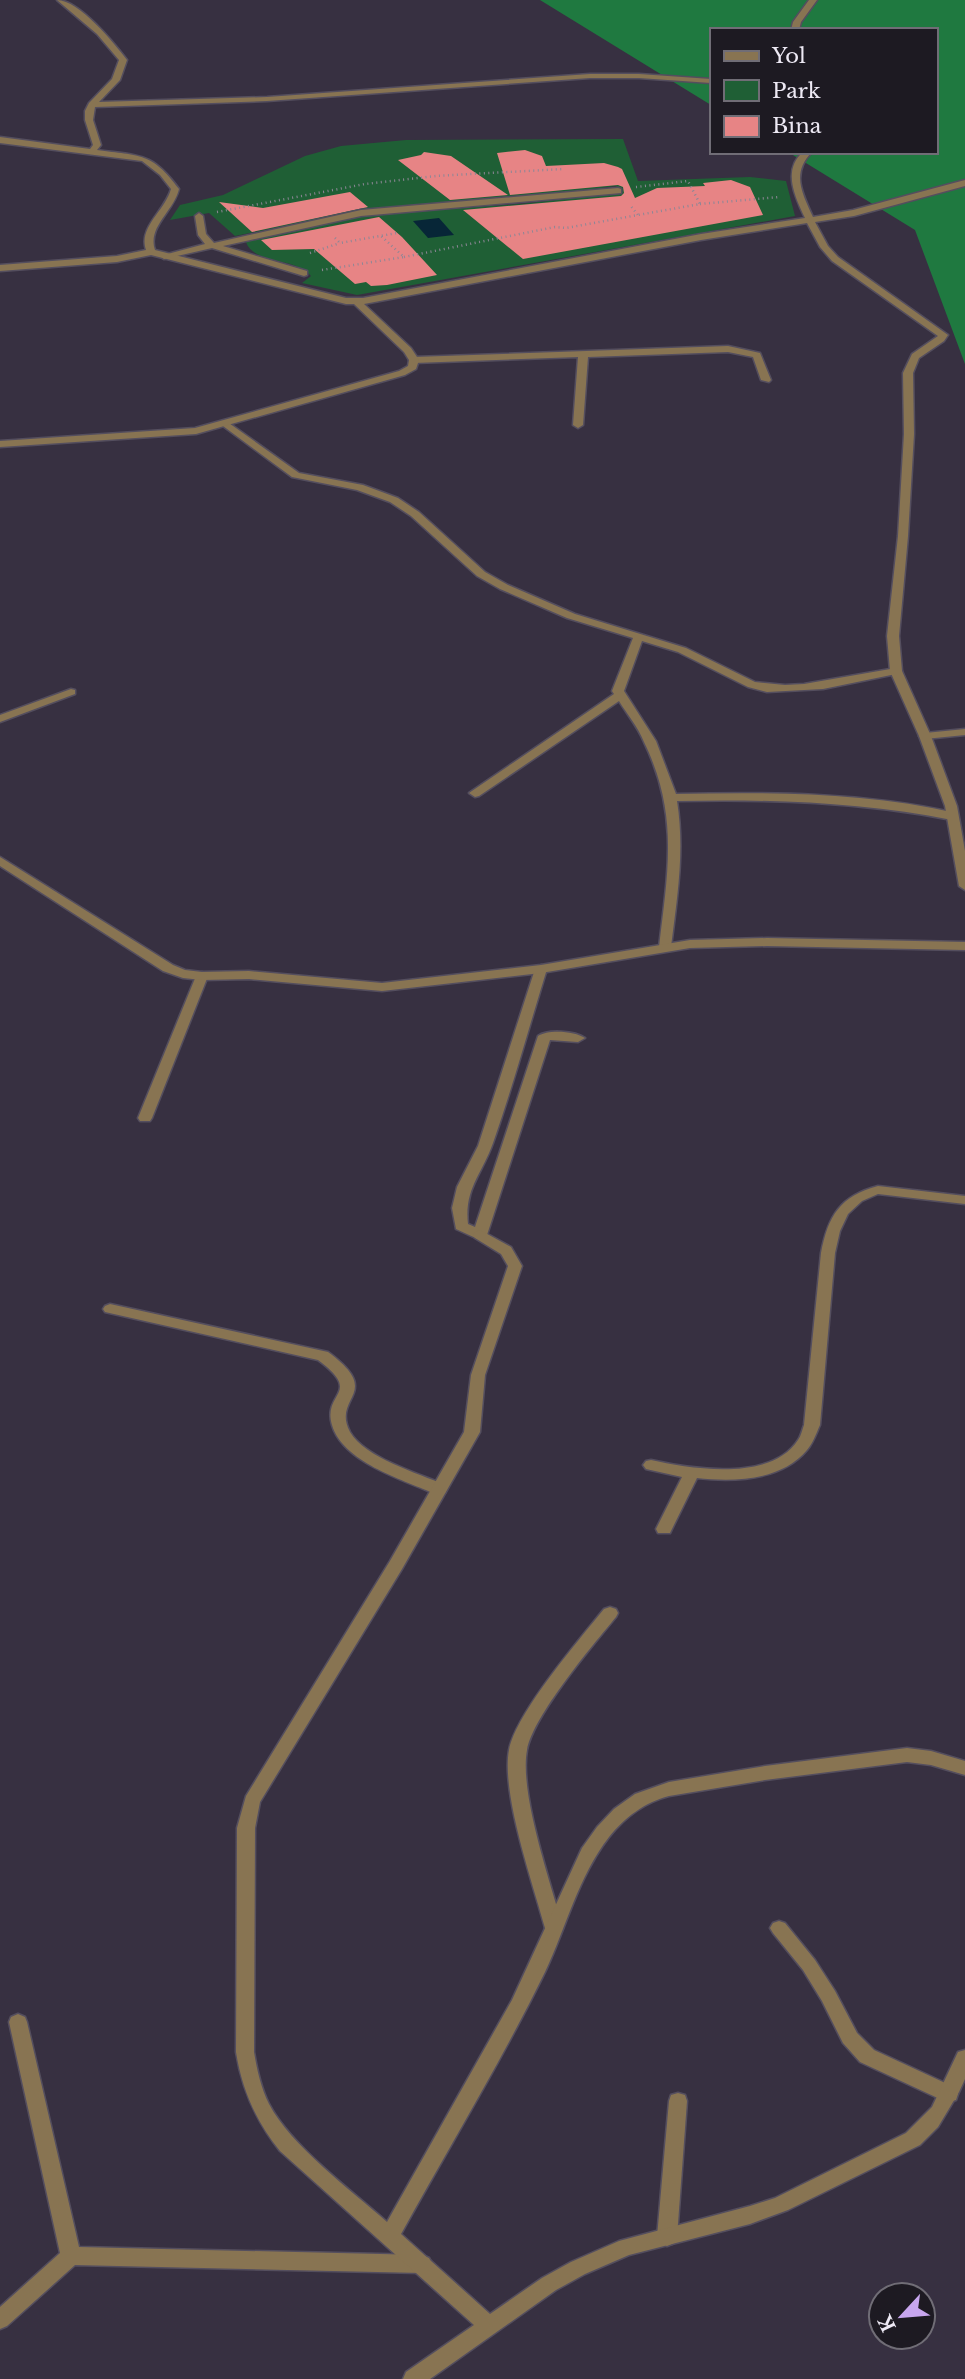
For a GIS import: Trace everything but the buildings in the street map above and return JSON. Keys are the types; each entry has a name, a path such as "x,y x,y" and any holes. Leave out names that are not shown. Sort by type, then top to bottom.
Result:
{"street":[{"path":"61,0 100,32 123,60 116,80 92,105 88,121 97,145 92,152"},
{"path":"796,28 813,0"},
{"path":"92,105 267,99 580,76 639,75 710,81"},
{"path":"0,141 144,159 170,181 174,196 171,205 149,233 151,252"},
{"path":"806,154 797,164 798,195 827,251 943,335 942,339 915,356 908,373 909,447 893,636 896,671 925,736 952,811 965,886"},
{"path":"0,268 117,259 151,252 339,300 356,301 721,233 872,208 965,183"},
{"path":"164,256 361,213 618,191"},
{"path":"199,216 202,235 211,245 304,273"},
{"path":"0,444 186,432 226,424 303,399 406,372 413,367 414,360 408,350 356,301"},
{"path":"414,360 745,350 757,355 766,380"},
{"path":"578,425 583,354"},
{"path":"226,424 296,475 359,487 394,500 415,514 492,581 571,616 682,650 722,672 762,688 799,687 896,671"},
{"path":"475,793 618,696 639,636"},
{"path":"0,719 71,692"},
{"path":"618,696 640,723 650,741 671,798 675,825 674,867 665,947"},
{"path":"925,736 965,732"},
{"path":"671,798 761,796 891,804 952,811 965,805"},
{"path":"0,861 168,968 183,974 202,976 250,975 382,987 541,969 665,947 767,942 965,946"},
{"path":"489,2325 287,2145 264,2116 249,2081 246,2052 246,1828 252,1801 472,1432 476,1417 475,1389 478,1375 515,1266 513,1257 499,1244 461,1226 458,1219 459,1208 464,1187 485,1146 541,969"},
{"path":"145,1118 202,976"},
{"path":"480,1235 545,1036 578,1038"},
{"path":"651,1465 691,1474 722,1475 775,1466 793,1456 805,1444 812,1425 831,1232 847,1205 865,1192 878,1190 965,1200"},
{"path":"110,1309 323,1356 348,1375 350,1383 339,1408 338,1423 351,1444 374,1459 439,1489"},
{"path":"664,1529 691,1474"},
{"path":"555,1928 522,1798 516,1766 518,1747 529,1724 610,1613"},
{"path":"390,2236 538,1970 571,1886 606,1829 623,1810 643,1798 674,1788 754,1774 907,1755 931,1758 965,1768"},
{"path":"779,1928 809,1965 829,1996 850,2038 867,2056 948,2094"},
{"path":"18,2022 71,2256"},
{"path":"413,2379 549,2284 578,2268 626,2247 750,2215 781,2204 913,2139 929,2126 941,2111 965,2058"},
{"path":"667,2237 678,2101"},
{"path":"0,2320 71,2256 422,2264"}],"path":[{"path":"199,216 365,184 436,176 563,169"},
{"path":"618,191 688,181 700,204"},
{"path":"618,191 638,215"},
{"path":"304,273 404,257 555,227 566,228 700,204 798,195"},
{"path":"380,236 404,257"}],"green space":[{"path":"540,0 965,0 965,364 915,230 791,154 937,154 937,28 710,28 710,104"},
{"path":"623,139 638,181 750,177 786,181 795,216 357,295 302,283 311,276 304,270 257,254 246,242 368,214 521,204 619,193 616,186 556,194 370,209 235,236 209,213 170,220 180,205 223,195 305,156 341,146 406,140"}],"water":[{"path":"439,218 454,235 428,238 413,221"}]}
